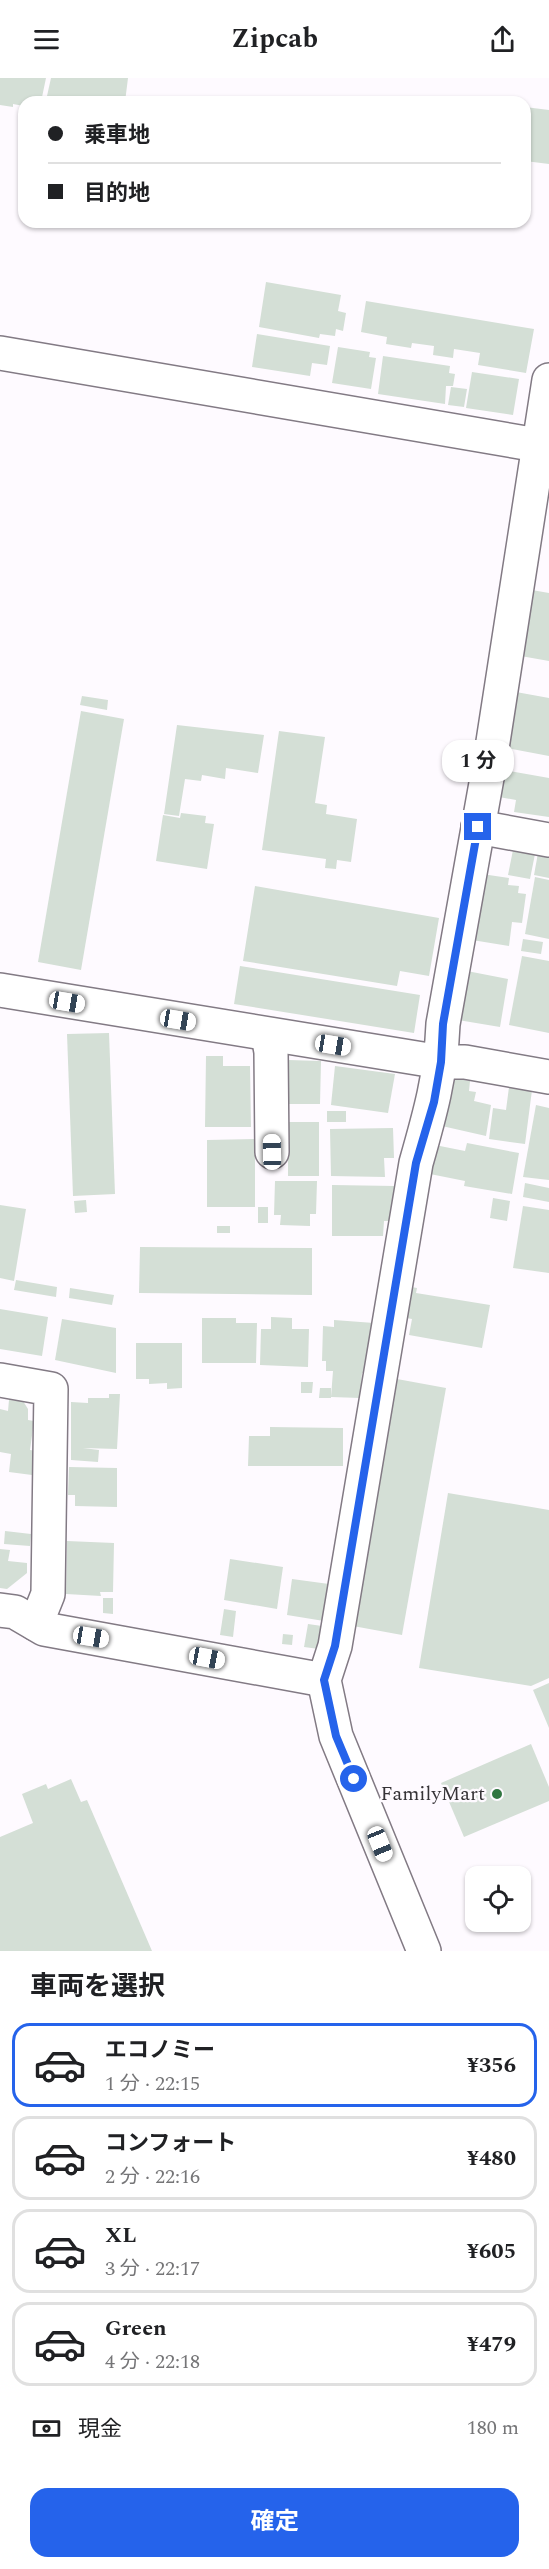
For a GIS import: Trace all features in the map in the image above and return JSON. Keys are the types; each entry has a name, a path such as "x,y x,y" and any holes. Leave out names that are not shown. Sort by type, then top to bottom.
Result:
{"street":[{"path":"0,353 543,446"},
{"path":"424,1951 336,1736 324,1680 335,1646 416,1163 434,1102 441,1062 443,1024 543,446 549,380"},
{"path":"478,827 549,840"},
{"path":"0,990 268,1035 441,1062 465,1062 549,1077"},
{"path":"268,1035 271,1052 272,1152"},
{"path":"0,1380 51,1389 48,1594 36,1624"},
{"path":"0,1610 15,1612 44,1629 324,1680"}],"building":[{"path":"0,78 46,78 42,96 18,96 18,105 13,104 13,107 0,105"},
{"path":"51,78 128,78 126,96 47,96"},
{"path":"531,108 549,110 549,164 531,162"},
{"path":"266,282 341,295 338,311 346,313 343,331 336,329 335,336 320,334 319,338 259,327"},
{"path":"366,301 534,329 526,373 478,365 480,353 454,349 453,358 433,355 434,346 412,343 411,348 386,344 387,337 361,332"},
{"path":"257,334 330,346 327,365 312,363 310,376 252,367"},
{"path":"338,347 370,352 369,357 376,358 371,389 332,383"},
{"path":"383,356 450,366 449,373 455,374 453,386 446,386 445,404 378,394"},
{"path":"472,372 519,379 513,415 466,408"},
{"path":"451,387 467,389 464,407 448,405"},
{"path":"526,589 549,593 549,661 515,655"},
{"path":"516,692 549,698 549,756 506,748"},
{"path":"82,696 108,700 107,710 80,705"},
{"path":"81,711 124,719 81,970 38,962"},
{"path":"177,725 264,735 258,773 226,768 225,779 202,775 201,781 185,779 179,816 164,814"},
{"path":"279,731 325,737 315,803 327,805 326,814 357,819 351,862 337,860 336,869 325,868 326,859 262,850"},
{"path":"504,770 549,778 549,817 514,812 516,800 499,797"},
{"path":"181,813 206,816 205,823 214,824 207,869 156,861 163,815 180,818"},
{"path":"513,850 535,854 530,879 508,875"},
{"path":"538,853 549,855 549,878 534,875"},
{"path":"482,874 509,878 508,885 519,886 518,893 526,894 522,923 512,922 509,946 472,940"},
{"path":"535,877 549,880 549,939 525,934"},
{"path":"255,886 439,918 429,976 400,971 397,986 243,961"},
{"path":"523,939 543,942 541,954 521,951"},
{"path":"522,956 549,961 549,1033 509,1025"},
{"path":"240,966 420,995 414,1033 234,1004"},
{"path":"467,971 508,979 500,1027 458,1020"},
{"path":"109,1033 115,1194 73,1196 67,1034"},
{"path":"206,1056 223,1056 223,1066 250,1066 251,1127 205,1127"},
{"path":"288,1060 321,1061 320,1104 287,1104"},
{"path":"335,1066 395,1074 388,1113 331,1105"},
{"path":"451,1078 470,1081 469,1091 476,1092 474,1101 491,1105 486,1136 442,1126"},
{"path":"509,1087 532,1090 525,1144 489,1139 493,1108 506,1110"},
{"path":"536,1105 549,1108 549,1180 523,1177"},
{"path":"327,1111 346,1111 346,1122 327,1122"},
{"path":"288,1122 319,1122 319,1176 288,1176"},
{"path":"393,1128 394,1158 384,1158 385,1177 331,1176 330,1129"},
{"path":"255,1139 255,1207 207,1207 207,1140"},
{"path":"467,1143 519,1153 512,1194 464,1186 465,1181 430,1174 435,1145 465,1151"},
{"path":"275,1181 317,1181 316,1214 310,1214 310,1226 280,1225 281,1215 274,1215"},
{"path":"525,1183 549,1188 549,1202 523,1197"},
{"path":"332,1185 395,1186 394,1221 384,1221 383,1236 332,1236"},
{"path":"493,1198 510,1201 507,1221 490,1218"},
{"path":"86,1200 87,1212 75,1213 74,1201"},
{"path":"0,1205 26,1209 14,1281 0,1278"},
{"path":"523,1206 549,1210 549,1273 513,1268"},
{"path":"258,1207 268,1207 268,1223 258,1223"},
{"path":"217,1226 230,1226 230,1233 217,1233"},
{"path":"140,1247 312,1248 312,1295 139,1293"},
{"path":"16,1280 57,1287 56,1297 14,1290"},
{"path":"406,1286 417,1288 416,1293 490,1305 482,1348 409,1335 412,1319 401,1317"},
{"path":"70,1288 114,1295 112,1305 69,1298"},
{"path":"0,1309 48,1317 42,1356 0,1349"},
{"path":"271,1317 292,1318 292,1329 309,1329 308,1367 260,1365 261,1329 271,1329"},
{"path":"202,1318 236,1318 236,1323 257,1323 256,1363 202,1363"},
{"path":"62,1319 116,1328 116,1373 55,1360"},
{"path":"334,1320 374,1323 367,1373 362,1373 360,1398 331,1397 333,1371 326,1371 326,1361 322,1361 323,1326 334,1327"},
{"path":"136,1343 182,1343 182,1388 167,1389 167,1383 149,1384 149,1379 136,1379"},
{"path":"397,1379 446,1388 402,1635 353,1626"},
{"path":"301,1382 313,1382 312,1393 301,1393"},
{"path":"320,1388 331,1388 331,1398 319,1398"},
{"path":"109,1394 120,1394 117,1449 83,1448 99,1450 98,1462 71,1460 71,1402 88,1403 88,1398 109,1398"},
{"path":"9,1400 23,1401 28,1409 28,1420 34,1421 30,1450 36,1451 32,1475 9,1472 11,1454 0,1452 0,1409 8,1411"},
{"path":"270,1427 343,1428 343,1466 248,1466 249,1436 270,1436"},
{"path":"69,1467 117,1468 117,1507 75,1506 75,1495 68,1495"},
{"path":"448,1493 549,1510 549,1678 531,1686 419,1668"},
{"path":"5,1531 31,1534 30,1546 4,1544"},
{"path":"67,1541 114,1543 113,1592 100,1592 101,1596 66,1594"},
{"path":"0,1549 10,1550 8,1561 27,1563 27,1573 7,1589 0,1588"},
{"path":"230,1559 283,1567 277,1609 224,1600"},
{"path":"292,1579 329,1584 324,1621 287,1615"},
{"path":"103,1598 113,1598 113,1614 103,1613"},
{"path":"224,1609 236,1611 233,1637 220,1635"},
{"path":"308,1624 322,1626 319,1649 304,1647"},
{"path":"283,1634 293,1635 292,1645 282,1644"},
{"path":"549,1683 549,1728 533,1690"},
{"name":"FamilyMart","path":"531,1744 549,1787 549,1801 464,1837 441,1783"},
{"path":"71,1779 81,1802 87,1800 152,1951 0,1951 0,1837 33,1823 22,1794 46,1784 48,1789"}],"place":[{"name":"FamilyMart","path":"497,1794"}],"route":[{"path":"354,1779 336,1736 324,1680 335,1646 416,1163 434,1102 441,1062 443,1024 478,827"}]}
